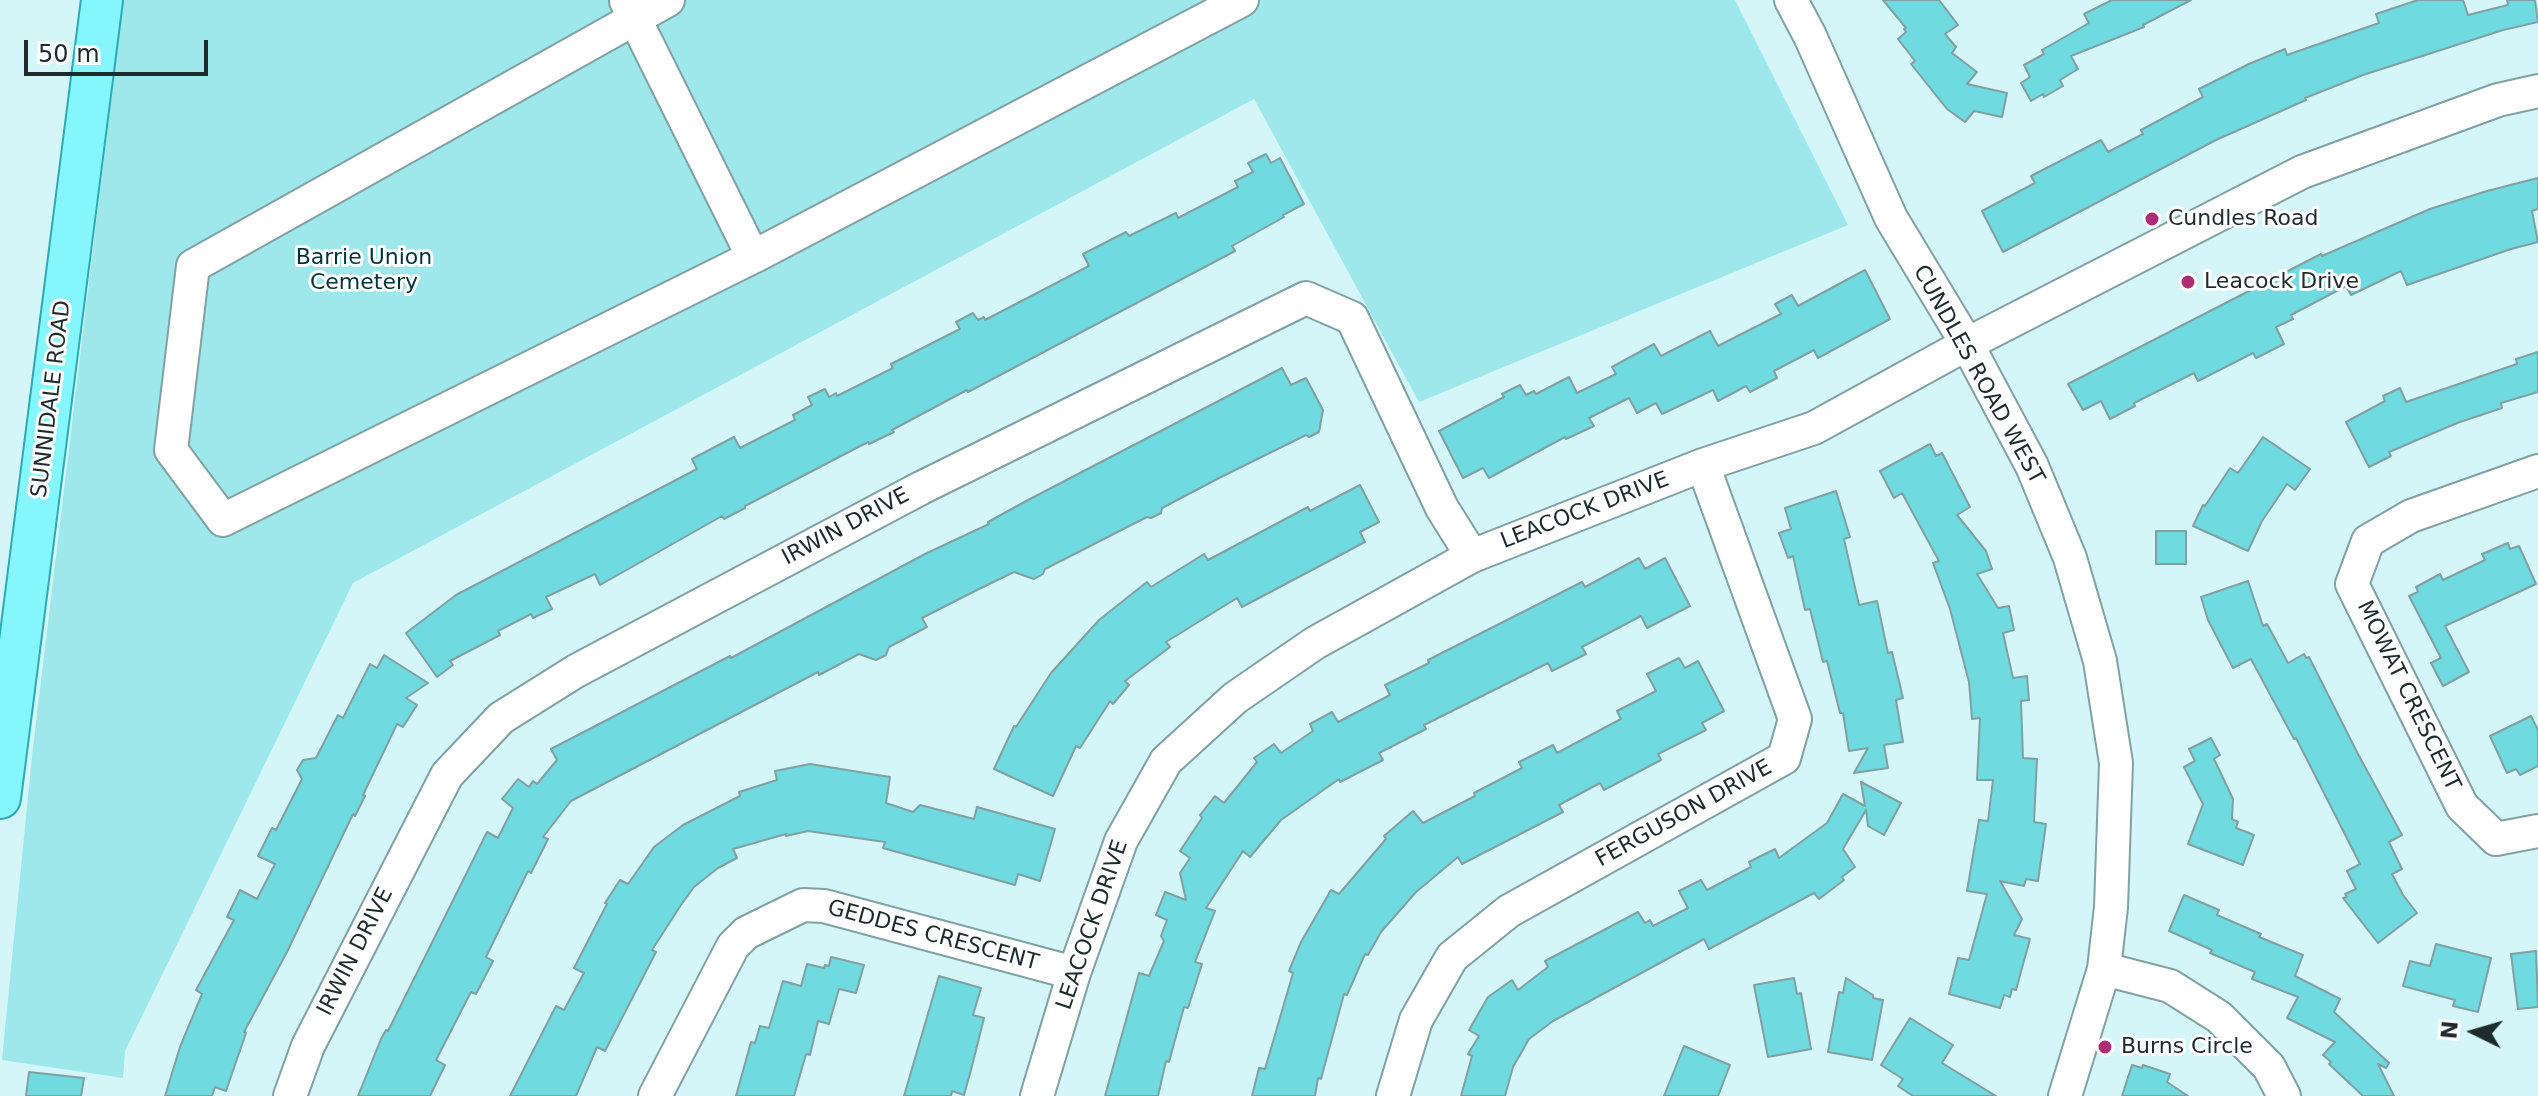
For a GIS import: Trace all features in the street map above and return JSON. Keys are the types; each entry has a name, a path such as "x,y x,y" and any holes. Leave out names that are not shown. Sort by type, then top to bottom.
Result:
{"main road":[{"name":"SUNNIDALE ROAD","path":"0,798 102,0"}],"street":[{"path":"668,0 630,9 193,266 171,450 223,520 753,257 1242,0"},
{"name":"CUNDLES ROAD WEST","path":"1791,0 1891,218 1967,344 2032,466 2070,558 2100,661 2116,763 2111,907 2104,969 2065,1096"},
{"path":"630,9 753,257"},
{"name":"LEACOCK DRIVE","path":"1037,1096 1074,973 1121,841 1166,761 1235,698 1315,643 1472,556 1703,465 1814,428 1967,344 2302,172 2498,100 2538,91"},
{"name":"IRWIN DRIVE","path":"290,1096 308,1046 447,775 501,718 576,671 921,488 1306,298 1352,318 1442,508 1472,556"},
{"name":"FERGUSON DRIVE","path":"1393,1096 1416,1020 1452,957 1509,911 1784,758 1795,719 1703,465"},
{"name":"MOWAT CRESCENT","path":"2538,471 2411,516 2368,541 2352,584 2462,806 2496,839 2538,831"},
{"name":"GEDDES CRESCENT","path":"655,1096 733,946 746,933 803,905 824,906 1074,973"},
{"path":"2104,969 2170,986 2219,1017 2269,1067 2284,1096"}],"green space":[{"name":"Barrie Union Cemetery","path":"123,0 1735,0 1848,225 1419,402 1254,99 353,583 125,1051 123,1078 2,1060 32,756"}],"building":[{"path":"1883,0 1939,0 1958,25 1945,34 1956,47 1952,53 1977,72 1967,84 2007,93 2002,117 1974,111 1965,122 1947,109 1911,64 1915,61 1898,39 1906,28"},
{"path":"2112,0 2191,0 2144,27 2071,56 2078,69 2060,80 2063,86 2031,101 2021,83 2030,77 2024,65 2044,54 2042,50 2089,23 2084,14"},
{"path":"2418,0 2463,0 2468,15 2508,5 2507,0 2535,0 2538,22 2503,30 2363,75 2305,98 2216,140 2003,252 1982,211 2035,183 2031,176 2101,140 2108,152 2143,134 2141,130 2203,97 2199,89 2249,64 2285,49 2287,55 2379,23 2376,14"},
{"path":"1266,154 1271,163 1280,158 1304,204 1232,246 1235,251 967,390 892,430 894,432 868,442 724,519 722,516 600,585 595,574 546,597 552,609 533,618 531,614 498,631 500,635 450,661 453,665 437,677 406,633 456,595 697,469 692,459 734,437 740,448 795,420 793,415 812,405 808,397 825,389 829,397 836,393 837,396 960,329 956,322 973,313 978,320 984,317 985,320 1089,266 1083,254 1126,232 1129,236 1176,213 1178,218 1238,187 1235,181 1253,172 1248,163"},
{"path":"2538,178 2538,209 2532,211 2538,242 2407,285 2401,271 2351,295 2346,286 2291,315 2293,319 2276,327 2284,344 2256,358 2253,353 2198,381 2194,373 2134,403 2135,406 2110,419 2101,401 2083,410 2068,384 2321,254 2430,209"},
{"path":"1865,270 1890,319 1818,358 1814,350 1774,371 1777,378 1750,392 1746,386 1718,401 1713,390 1662,414 1656,403 1637,413 1629,398 1589,418 1594,426 1565,437 1489,478 1483,468 1463,478 1439,431 1504,397 1502,394 1520,385 1526,395 1534,391 1536,394 1569,377 1577,393 1616,374 1612,367 1654,344 1661,356 1710,331 1718,346 1781,314 1775,304 1792,295 1798,306"},
{"path":"2538,352 2538,392 2501,403 2502,408 2389,452 2391,456 2369,467 2346,422 2385,401 2383,396 2400,388 2406,402 2517,364 2516,359"},
{"path":"1282,368 1291,385 1306,378 1323,410 1319,432 1309,437 1306,435 1221,477 1162,508 1161,513 1147,517 1045,569 1034,579 1014,572 977,590 922,618 927,627 889,647 886,655 876,660 859,654 819,675 818,672 571,801 543,837 548,839 531,873 528,871 486,957 493,961 476,994 471,992 436,1060 445,1065 430,1096 358,1096 381,1039 388,1031 487,832 498,838 513,808 502,799 518,779 529,787 533,781 537,784 557,760 551,749 731,658 925,554 989,524 1028,500"},
{"path":"2263,437 2310,469 2295,490 2287,484 2262,521 2248,551 2193,526 2203,505 2230,468 2238,473"},
{"path":"1930,444 1936,456 1942,453 1970,507 1957,515 1986,551 1992,569 1977,574 1998,608 2009,606 2014,630 2003,633 2013,678 2027,676 2029,700 2021,701 2023,758 2037,759 2034,822 2046,824 2038,881 2026,879 2024,886 2000,881 2022,919 2014,935 2030,939 2016,990 2012,989 2010,997 2004,995 2000,1008 1949,994 1958,958 1969,960 1987,894 1967,891 1979,820 1988,821 1993,780 1977,780 1980,718 1972,719 1969,682 1950,609 1933,563 1939,561 1902,493 1894,498 1880,471"},
{"path":"1360,485 1379,522 1360,532 1365,542 1242,607 1237,598 1166,642 1170,647 1125,681 1129,685 1113,704 1110,701 1080,748 1076,746 1053,796 994,769 1014,726 1051,673 1099,620 1147,582 1151,587 1204,554 1208,560 1308,507 1310,511"},
{"path":"1836,491 1850,537 1844,539 1859,605 1877,601 1888,653 1892,652 1903,698 1896,700 1903,742 1884,745 1888,768 1854,773 1868,748 1849,751 1843,713 1840,713 1827,661 1823,662 1810,609 1805,610 1793,556 1788,558 1779,533 1791,529 1785,508"},
{"path":"2156,531 2186,531 2186,564 2156,564"},
{"path":"2508,543 2510,549 2519,546 2536,584 2445,626 2469,672 2443,686 2431,663 2441,658 2409,596 2418,592 2416,587 2440,574 2443,580 2485,560 2482,554"},
{"path":"1639,558 1645,569 1665,558 1690,606 1647,628 1641,616 1582,647 1586,654 1552,671 1548,663 1424,725 1426,729 1379,753 1383,760 1340,782 1339,779 1281,820 1250,857 1243,851 1206,908 1215,911 1195,962 1202,964 1188,1008 1184,1007 1169,1062 1166,1061 1158,1096 1105,1096 1139,973 1149,976 1164,941 1161,936 1167,920 1156,915 1165,892 1186,900 1180,873 1190,858 1180,851 1202,818 1200,815 1215,796 1224,803 1257,762 1254,758 1274,744 1281,753 1313,731 1310,724 1332,712 1338,722 1390,695 1385,685 1429,663 1428,660 1582,582 1585,587"},
{"path":"2248,581 2263,626 2267,624 2288,663 2304,654 2306,658 2309,657 2402,835 2389,842 2402,869 2392,874 2417,913 2378,943 2343,898 2356,889 2347,871 2360,864 2296,738 2251,659 2233,668 2208,620 2201,597"},
{"path":"384,655 428,683 406,698 417,705 403,727 397,724 365,796 355,816 353,814 287,952 244,1032 226,1091 215,1087 212,1096 165,1096 180,1047 202,994 196,990 234,920 227,917 240,890 257,899 275,864 258,856 272,828 276,830 302,779 297,770 303,760 316,758 338,715 343,718 370,664 377,668"},
{"path":"1679,658 1685,668 1698,661 1724,711 1702,723 1706,730 1658,754 1661,760 1604,790 1600,783 1559,805 1563,812 1462,864 1458,857 1416,892 1381,932 1368,955 1365,954 1347,995 1344,994 1315,1096 1252,1096 1259,1068 1265,1069 1293,973 1289,971 1301,942 1331,890 1339,894 1386,839 1384,836 1413,811 1423,823 1522,768 1519,762 1553,745 1557,753 1621,719 1617,711 1656,691 1647,674"},
{"path":"2531,716 2538,730 2538,766 2520,775 2516,769 2507,773 2490,736"},
{"path":"2211,738 2220,755 2214,759 2233,799 2232,819 2238,822 2236,828 2254,835 2243,865 2188,844 2203,804 2184,767 2195,761 2189,749"},
{"path":"810,764 890,777 886,803 913,812 920,805 974,819 977,807 1055,829 1040,881 1018,874 1015,885 883,848 885,842 808,831 733,849 737,858 694,887 652,950 656,952 605,1051 597,1047 576,1096 510,1096 556,1006 564,1010 584,973 574,968 605,903 620,880 628,884 654,847 683,825 740,796 739,792 777,780 775,771"},
{"path":"1861,782 1901,803 1884,835 1868,826 1866,810 1843,849 1855,867 1842,877 1844,880 1819,899 1814,893 1709,949 1704,939 1553,1021 1529,1039 1513,1067 1505,1096 1461,1096 1472,1056 1468,1054 1479,1036 1469,1030 1488,997 1512,980 1518,990 1548,967 1545,961 1638,912 1645,923 1650,920 1653,926 1688,908 1679,891 1701,880 1707,890 1751,867 1749,862 1775,849 1779,858 1827,823 1843,794 1865,806"},
{"path":"2184,895 2219,910 2217,915 2261,934 2259,937 2303,955 2295,976 2340,999 2334,1012 2389,1063 2386,1068 2378,1064 2394,1096 2363,1096 2329,1064 2331,1062 2323,1055 2335,1042 2287,1018 2298,997 2252,979 2255,972 2169,931"},
{"path":"2436,944 2491,958 2478,1012 2453,1006 2455,1000 2403,986 2410,961 2430,966"},
{"path":"2536,951 2538,1007 2518,1009 2511,954"},
{"path":"831,957 864,965 856,993 839,989 829,1024 818,1021 810,1055 806,1054 794,1096 736,1096 751,1042 755,1043 760,1026 769,1028 783,981 801,986 807,964 824,968 825,965 829,966"},
{"path":"939,976 981,988 973,1015 984,1018 964,1095 952,1091 951,1096 904,1096"},
{"path":"1794,978 1797,994 1801,993 1811,1049 1768,1057 1754,985"},
{"path":"1846,978 1873,995 1873,998 1883,1000 1872,1060 1828,1052 1839,992 1843,993"},
{"path":"1910,1018 1953,1045 1942,1063 1996,1096 1913,1096 1898,1086 1903,1079 1881,1065"},
{"path":"1684,1046 1730,1065 1718,1096 1664,1096"},
{"path":"2132,1065 2142,1068 2143,1065 2170,1074 2167,1082 2188,1096 2122,1096"},
{"path":"29,1072 84,1078 81,1096 26,1096"}],"place":[{"name":"Cundles Road","path":"2152,219"},
{"name":"Leacock Drive","path":"2188,282"},
{"name":"Burns Circle","path":"2105,1047"}]}
